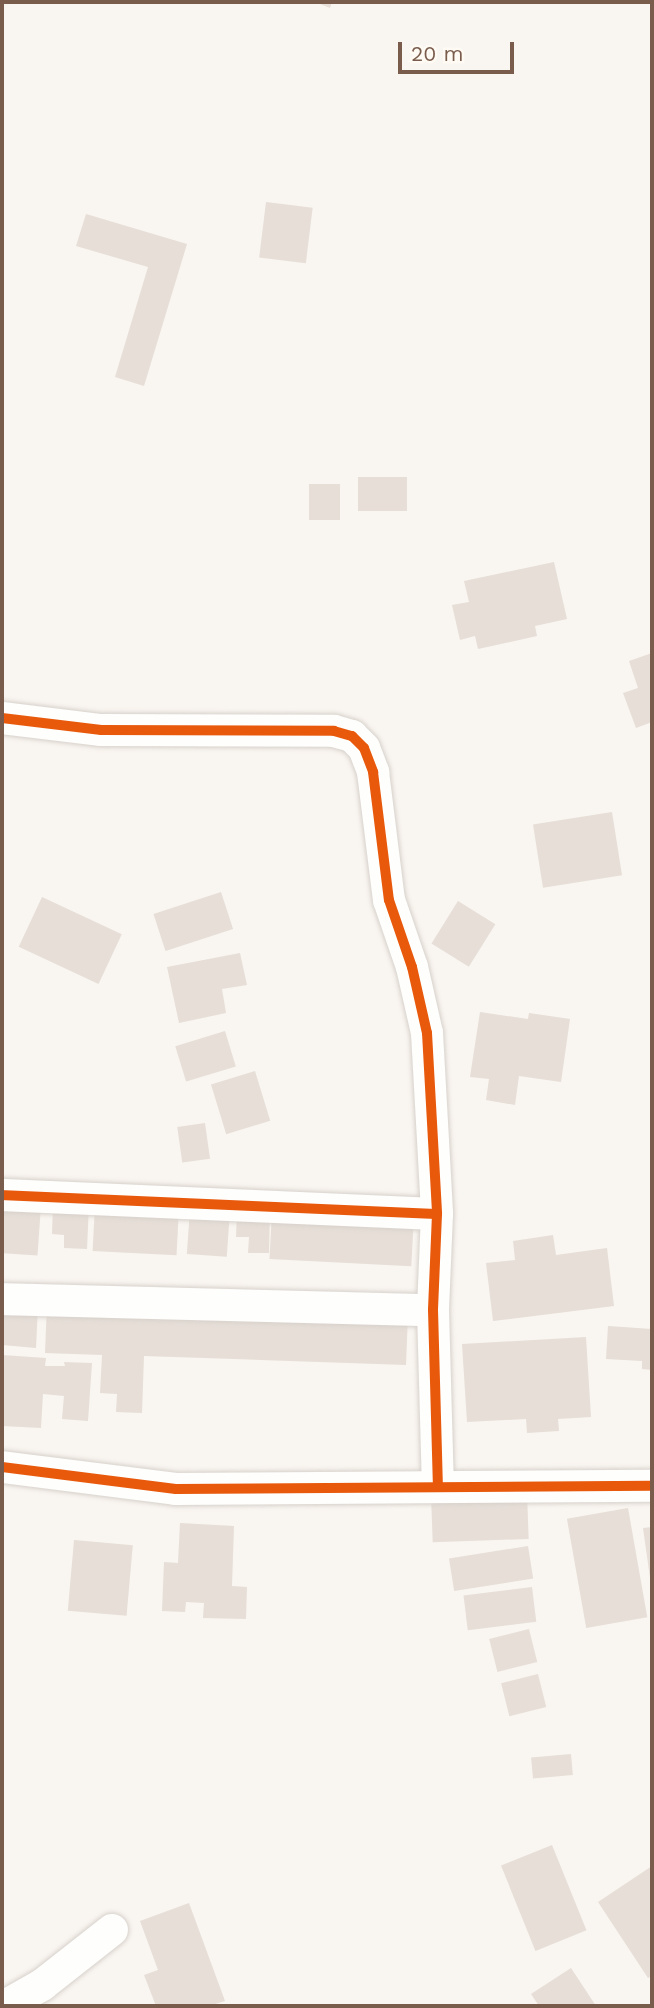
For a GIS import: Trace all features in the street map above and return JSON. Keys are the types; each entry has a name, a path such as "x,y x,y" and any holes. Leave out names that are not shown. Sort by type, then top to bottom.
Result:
{"street":[{"path":"2,718 101,730 334,731 352,736 365,748 373,772 389,900 412,967 427,1033 437,1214 433,1310 438,1486"},
{"path":"2,1195 437,1214"},
{"path":"2,1299 433,1310"},
{"path":"2,1467 176,1489 652,1486"},
{"path":"5,2006 42,1985 112,1930"}],"building":[{"path":"315,2 332,2 330,8"},
{"path":"266,202 313,208 306,263 259,258"},
{"path":"86,214 187,244 144,386 115,377 148,267 76,246"},
{"path":"358,477 407,477 407,511 358,511"},
{"path":"309,484 340,484 340,520 309,520"},
{"path":"554,562 567,619 535,626 537,636 478,649 475,636 460,640 452,605 469,602 464,581"},
{"path":"652,653 652,722 636,728 623,693 638,688 629,661"},
{"path":"612,812 622,875 543,888 533,825"},
{"path":"221,892 233,929 166,951 153,914"},
{"path":"42,897 122,934 99,984 19,947"},
{"path":"458,901 495,924 469,967 432,943"},
{"path":"240,953 247,985 222,989 226,1013 179,1023 167,967"},
{"path":"480,1012 528,1019 529,1013 570,1019 561,1082 519,1076 515,1105 486,1100 489,1079 470,1077"},
{"path":"225,1031 236,1066 186,1082 175,1046"},
{"path":"255,1071 270,1121 226,1134 211,1084"},
{"path":"205,1123 210,1159 182,1163 177,1127"},
{"path":"2,1204 41,1207 37,1256 2,1253"},
{"path":"53,1204 89,1205 87,1249 64,1248 64,1235 52,1234"},
{"path":"95,1205 179,1209 176,1255 93,1251"},
{"path":"190,1209 230,1212 227,1257 187,1254"},
{"path":"237,1210 270,1211 269,1253 248,1253 249,1237 236,1237"},
{"path":"272,1211 414,1218 411,1266 269,1259"},
{"path":"553,1235 556,1255 607,1248 614,1306 493,1321 486,1263 515,1260 513,1241"},
{"path":"47,1303 408,1315 406,1365 144,1356 142,1413 116,1412 117,1394 100,1393 102,1355 45,1353"},
{"path":"38,1306 36,1348 2,1345 2,1312"},
{"path":"608,1326 652,1329 652,1370 642,1369 642,1361 606,1359"},
{"path":"586,1337 591,1417 558,1419 559,1431 527,1433 526,1419 467,1422 462,1344"},
{"path":"2,1355 46,1358 45,1366 65,1366 64,1362 92,1363 88,1421 62,1419 64,1396 43,1394 41,1428 2,1426"},
{"path":"527,1492 529,1539 433,1542 431,1495"},
{"path":"628,1508 647,1617 586,1628 567,1519"},
{"path":"180,1523 234,1526 232,1586 247,1587 246,1619 203,1618 204,1603 186,1602 185,1612 162,1611 164,1562 178,1563"},
{"path":"652,1527 652,1585 651,1585 643,1528"},
{"path":"74,1540 133,1545 127,1616 68,1611"},
{"path":"528,1546 533,1579 454,1591 449,1559"},
{"path":"532,1587 536,1622 468,1630 464,1595"},
{"path":"529,1629 537,1662 497,1672 489,1639"},
{"path":"538,1674 546,1707 509,1716 501,1683"},
{"path":"571,1754 573,1775 533,1778 531,1757"},
{"path":"552,1845 586,1930 535,1951 501,1866"},
{"path":"652,1866 652,1976 648,1978 598,1902"},
{"path":"189,1903 225,2001 209,2006 156,2006 144,1975 158,1970 140,1921"},
{"path":"571,1968 596,2006 539,2006 531,1994"}],"cycle path":[{"path":"2,718 101,730 334,731 352,736 364,748 373,772 389,900 412,967 427,1033 437,1214 433,1310 438,1486"},
{"path":"2,1195 437,1214"},
{"path":"2,1467 176,1489 652,1486"}]}
